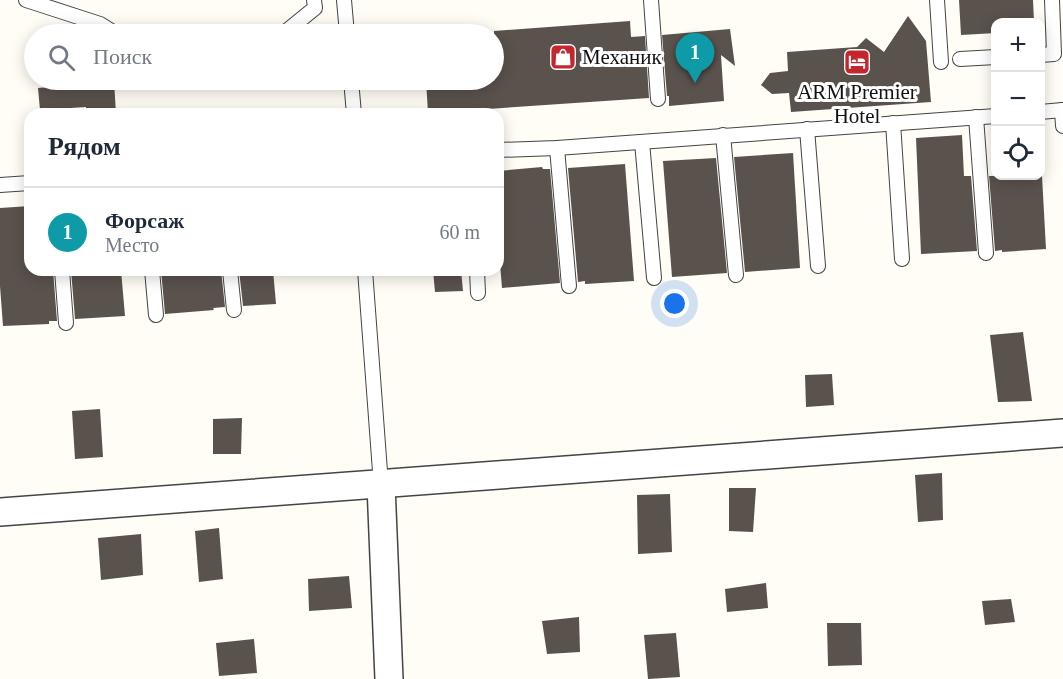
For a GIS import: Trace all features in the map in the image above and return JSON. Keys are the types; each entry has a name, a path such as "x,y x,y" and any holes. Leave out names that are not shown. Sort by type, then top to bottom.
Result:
{"street":[{"path":"0,512 1063,433"},
{"path":"381,484 389,679"}],"lane":[{"path":"26,0 100,24"},
{"path":"295,24 315,8 314,0"},
{"path":"344,0 346,24"},
{"path":"651,0 658,99"},
{"path":"937,0 940,62"},
{"path":"1045,55 1054,54 1052,0"},
{"path":"960,59 991,57"},
{"path":"352,90 353,108"},
{"path":"1045,112 1063,110 1063,126"},
{"path":"504,150 557,148 991,116"},
{"path":"976,117 986,253"},
{"path":"893,123 902,259"},
{"path":"807,129 818,266"},
{"path":"723,135 736,275"},
{"path":"642,142 654,278"},
{"path":"557,148 569,286"},
{"path":"0,185 24,183"},
{"path":"62,276 66,323"},
{"path":"153,276 156,315"},
{"path":"231,276 234,310"},
{"path":"365,276 381,484"},
{"path":"477,276 478,292"}],"building":[{"path":"959,0 1033,0 1034,18 991,18 991,33 961,35"},
{"name":"ARM Premier Hotel","path":"908,16 926,41 931,102 791,112 789,93 772,94 761,85 770,73 788,71 787,52 857,47 866,38 884,52"},
{"name":"Механик","path":"630,21 631,37 645,36 649,98 502,108 428,108 427,90 504,90 504,30"},
{"path":"730,29 735,66 721,55 724,101 669,106 662,35"},
{"path":"38,90 115,90 116,108 40,108"},
{"path":"962,135 964,176 971,176 977,251 921,254 916,138"},
{"path":"793,153 800,268 745,272 734,157"},
{"path":"716,158 727,273 672,277 663,161"},
{"path":"625,164 634,281 585,284 585,281 578,282 568,168"},
{"path":"542,167 550,169 560,283 502,288 504,170"},
{"path":"989,176 991,180 1042,180 1046,249 995,251"},
{"path":"24,206 24,276 53,276 57,321 49,321 49,324 3,326 0,286 0,208"},
{"path":"71,276 122,276 125,316 75,319"},
{"path":"162,276 222,276 225,307 165,314"},
{"path":"240,276 274,276 276,304 243,306"},
{"path":"434,276 462,276 463,291 435,292"},
{"path":"1023,332 1032,401 998,402 990,335"},
{"path":"832,374 834,405 806,407 805,375"},
{"path":"100,409 103,457 75,459 72,411"},
{"path":"242,418 241,454 213,454 213,419"},
{"path":"942,473 943,520 918,522 915,475"},
{"path":"729,488 756,488 753,532 729,531"},
{"path":"670,494 672,552 638,554 637,495"},
{"path":"219,528 223,579 199,582 195,531"},
{"path":"141,534 143,575 101,580 98,538"},
{"path":"349,576 352,608 309,611 308,579"},
{"path":"766,583 768,608 727,612 725,589"},
{"path":"1011,599 1015,622 985,625 982,601"},
{"path":"579,617 580,652 547,654 542,621"},
{"path":"827,623 861,623 862,665 828,666"},
{"path":"676,633 680,677 648,679 644,635"},
{"path":"254,639 257,673 219,676 216,643"}],"place":[{"name":"Механик","path":"563,57"},
{"name":"ARM Premier Hotel","path":"857,62"},
{"name":"Форсаж","path":"695,83"}]}
